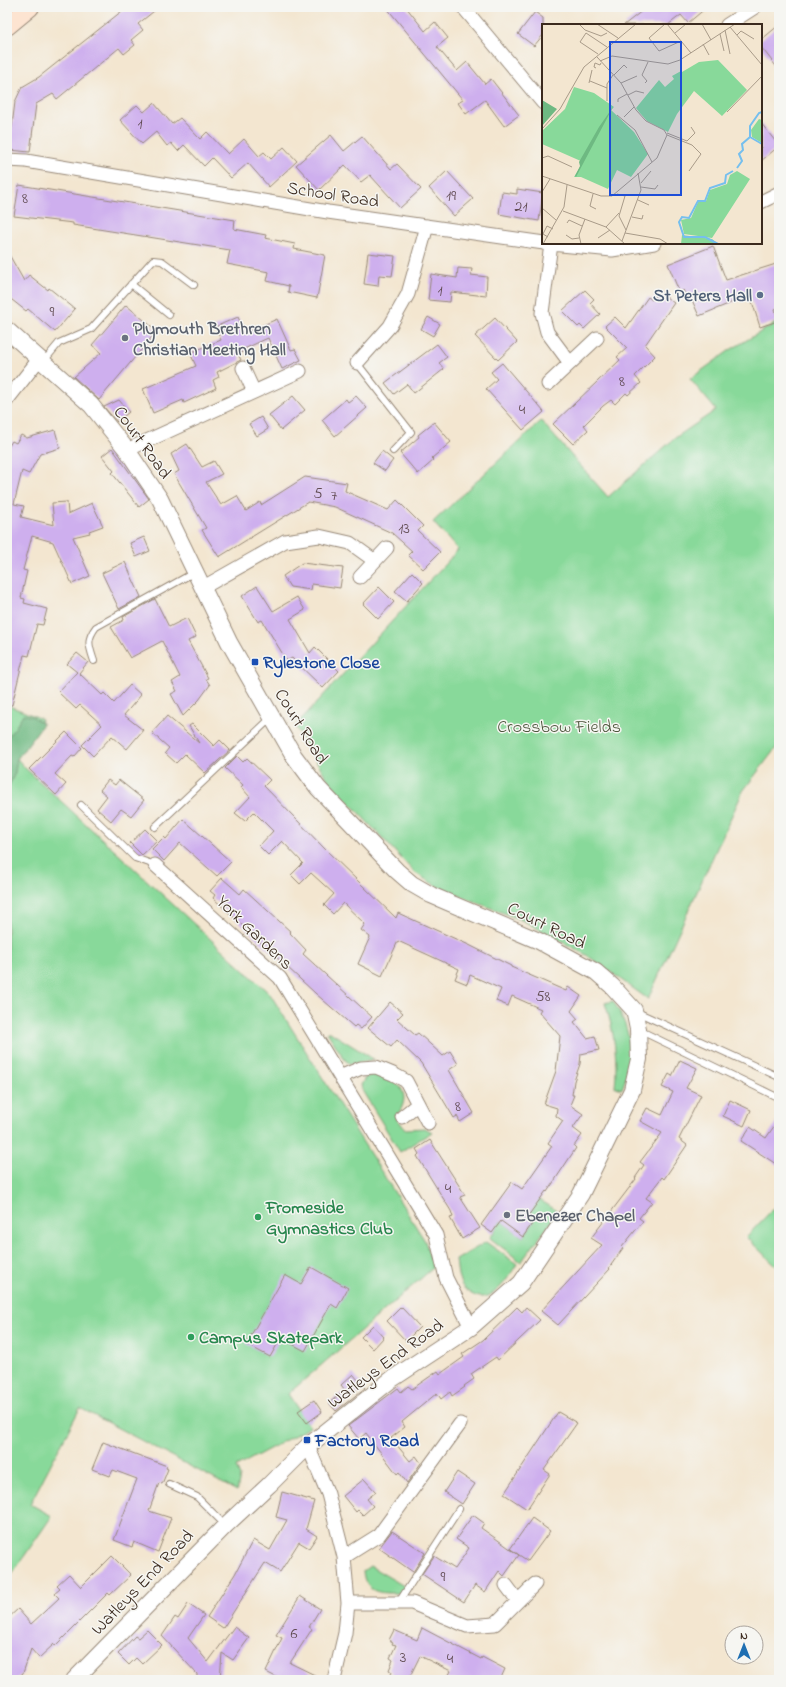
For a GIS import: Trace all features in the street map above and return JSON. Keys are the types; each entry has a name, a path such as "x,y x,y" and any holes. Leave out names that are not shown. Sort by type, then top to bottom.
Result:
{"main road":[{"path":"7,26 30,7"}],"street":[{"path":"462,7 542,102"},
{"path":"729,24 755,7"},
{"name":"School Road","path":"7,160 26,161 328,212 542,243"},
{"path":"762,202 779,193"},
{"path":"356,363 390,326 408,294 427,226"},
{"path":"551,244 542,313 548,332 570,363"},
{"name":"School Road","path":"551,244 612,250 648,244"},
{"name":"Court Road","path":"7,330 91,405 127,450 160,499 202,588 230,642 294,756 318,788 396,871 412,884 431,895 539,941 596,972 612,986 634,1010"},
{"path":"548,384 597,338"},
{"path":"7,400 42,360"},
{"path":"243,368 254,392"},
{"path":"127,450 300,371"},
{"path":"202,588 285,541 319,536 350,543 375,561"},
{"path":"360,577 387,548"},
{"name":"York Gardens","path":"155,865 280,978 436,1235 446,1278 471,1327"},
{"path":"634,1010 638,1029"},
{"name":"Watleys End Road","path":"76,1679 226,1525 270,1485 308,1446 392,1379 471,1327 521,1283 581,1194 632,1090 639,1059 638,1029"},
{"path":"340,1077 361,1068 376,1067 406,1081 428,1123"},
{"path":"402,1117 418,1104"},
{"path":"344,1556 379,1535 460,1424"},
{"path":"308,1446 328,1494 344,1556 348,1603 345,1633 334,1680"},
{"path":"348,1603 412,1602 466,1626 495,1624 535,1584"},
{"path":"506,1585 518,1601"}],"lane":[{"path":"42,360 59,343 91,328 153,260 162,261 194,285"},
{"path":"131,284 169,315"},
{"path":"356,363 411,432 393,451"},
{"path":"94,661 89,646 89,636 96,627 195,572"},
{"path":"155,827 272,717"},
{"path":"81,805 134,858 155,865"},
{"path":"634,1010 779,1078"},
{"path":"638,1029 779,1098"},
{"path":"169,1484 197,1497 226,1525"},
{"path":"399,1602 459,1509"}],"green space":[{"name":"Crossbow Fields","path":"779,321 779,744 743,791 648,999 588,956 524,921 440,888 415,873 328,780 295,726 458,550 433,522 541,421 608,497 675,438 716,410 690,379 730,350"},
{"path":"7,705 42,719 15,756 24,767 270,994 425,1241 433,1268 288,1394 310,1427 236,1467 240,1477 237,1491 80,1408 30,1504 52,1516 7,1581"},
{"path":"23,714 33,717 43,724 17,759 15,773 7,790 7,737 15,728"},
{"path":"613,1001 625,1023 630,1044 630,1055 622,1089 615,1087 616,1066 614,1045 611,1024 605,1003"},
{"path":"327,1032 330,1032 375,1060 350,1064 345,1060"},
{"path":"372,1074 389,1079 396,1083 403,1093 404,1100 396,1117 405,1129 425,1128 432,1132 400,1152 363,1092 361,1085 365,1078"},
{"path":"524,1190 559,1212 521,1262 490,1238 501,1221 523,1237 534,1221 513,1206"},
{"path":"779,1203 779,1269 746,1237"},
{"path":"486,1242 517,1264 509,1277 498,1289 485,1297 478,1297 470,1293 461,1285 456,1260"},
{"path":"370,1566 404,1586 403,1593 383,1593 372,1589 367,1585 363,1571"}],"building":[{"path":"127,7 159,7 138,24 143,30 131,40 135,45 124,54 119,48 57,99 53,94 36,104 30,152 9,150 15,102 22,87 39,77"},
{"path":"386,7 406,7 425,31 435,22 448,38 437,47 457,71 467,62 485,84 491,79 519,115 504,126 485,100 466,114 458,103 463,100"},
{"path":"647,7 707,7 688,23 681,15 669,24 625,24"},
{"path":"535,12 543,18 542,36 534,46 518,34"},
{"path":"779,25 779,70 762,48 762,39"},
{"path":"154,103 172,124 180,118 200,139 207,132 228,154 244,139 259,156 264,152 271,159 284,147 297,161 269,187 248,163 231,178 212,158 204,166 184,145 178,151 171,143 167,146 156,132 142,144 120,120 137,105 144,112"},
{"path":"762,124 779,146 762,160"},
{"path":"331,135 344,151 362,136 391,169 397,164 421,189 400,208 370,175 361,182 345,165 319,190 296,165"},
{"path":"447,171 473,199 454,216 429,188"},
{"path":"19,185 235,220 234,229 266,235 265,238 295,244 294,249 325,255 317,298 288,292 289,286 267,281 269,272 227,264 230,250 73,225 73,223 14,216"},
{"path":"517,189 542,193 539,221 499,214 502,192 517,194"},
{"path":"713,246 726,280 779,263 779,307 775,309 778,321 760,327 750,295 699,316 692,300 688,301 683,290 680,294 668,264"},
{"path":"7,251 24,281 29,275 48,290 49,288 75,309 55,332 28,309 26,311 7,296"},
{"path":"368,253 395,256 392,276 379,275 378,286 364,284"},
{"path":"458,268 472,269 471,275 487,277 486,296 451,292 450,302 428,300 431,274 457,278"},
{"path":"585,290 594,299 590,303 600,314 584,329 580,325 578,327 562,311"},
{"path":"658,291 674,303 645,345 655,356 635,376 641,383 628,395 626,393 615,404 611,400 603,406 584,425 588,430 573,444 553,424 620,360 617,357 627,348 605,326 615,317 626,328 648,297 652,300"},
{"name":"Plymouth Brethren Christian Meeting Hall","path":"126,305 157,331 99,400 74,377 101,353 92,345"},
{"path":"238,317 245,333 277,319 291,350 295,349 301,360 282,369 268,338 244,349 245,351 238,354 241,360 217,372 219,377 213,380 216,388 184,403 183,400 153,413 143,389 196,366 190,353 221,340 215,327"},
{"path":"428,317 440,324 433,336 421,329"},
{"path":"495,318 517,342 498,360 475,336"},
{"path":"437,344 447,357 439,363 444,369 414,393 407,384 394,394 385,383"},
{"path":"502,363 544,412 523,430 486,389 497,379 491,372"},
{"path":"293,396 305,410 281,430 269,415"},
{"path":"356,396 367,408 335,436 322,420 346,399 348,402"},
{"path":"119,400 129,412 117,422 104,407"},
{"path":"261,417 268,429 257,436 249,424"},
{"path":"434,422 451,442 432,458 434,460 418,474 400,453"},
{"path":"55,430 60,448 40,454 29,474 22,471 14,504 24,506 21,517 54,525 52,503 67,502 68,514 92,503 103,526 89,531 90,533 73,537 90,576 72,584 53,542 32,536 23,570 27,571 21,598 25,599 24,603 47,609 43,625 37,624 29,656 24,655 12,705 7,705 7,449 12,441 16,443 21,435 27,438"},
{"path":"187,444 202,467 214,461 222,474 206,482 221,505 237,496 246,511 260,502 261,505 305,477 347,483 345,491 388,510 397,500 423,526 418,531 440,552 423,569 408,555 412,551 392,533 335,507 308,502 219,557 202,530 206,528 174,474 179,471 171,454"},
{"path":"112,448 149,499 139,507 112,473 114,471 102,456"},
{"path":"382,451 393,460 385,471 373,463"},
{"path":"144,537 150,551 136,557 130,543"},
{"path":"125,562 141,597 119,609 102,573"},
{"path":"302,563 343,568 340,588 312,584 311,590 290,587 283,576"},
{"path":"412,572 423,583 407,601 395,591"},
{"path":"257,586 273,611 297,597 305,610 290,619 310,653 315,647 339,671 323,688 292,658 287,661 262,620 258,622 242,596"},
{"path":"379,587 394,602 378,619 363,604"},
{"path":"155,599 169,627 187,618 196,637 188,641 208,678 206,679 210,685 199,700 183,716 171,694 177,691 172,682 180,677 162,641 130,658 111,627 124,620 123,617"},
{"path":"77,653 88,662 79,673 102,695 104,693 114,703 130,685 141,695 124,715 143,730 127,749 112,736 93,756 82,745 102,725 80,705 76,709 58,692 77,672 67,664"},
{"path":"167,716 199,743 189,726 192,724 214,746 220,740 230,750 205,773 185,754 176,763 165,753 169,748 152,733"},
{"path":"66,732 82,748 55,774 66,784 56,795 29,769"},
{"path":"237,756 243,762 247,758 270,780 264,786 325,849 396,918 398,913 469,945 511,967 566,991 568,987 581,996 571,1011 578,1019 574,1022 587,1038 595,1036 599,1050 581,1054 580,1064 574,1081 572,1095 574,1095 570,1105 583,1114 573,1128 582,1135 574,1146 576,1148 547,1192 546,1191 528,1216 534,1221 523,1237 501,1221 492,1233 481,1225 512,1182 522,1189 552,1146 548,1143 563,1121 556,1116 557,1108 544,1104 556,1071 560,1036 539,1012 541,1009 512,996 508,1006 496,1001 501,989 470,975 467,984 455,979 459,969 398,941 382,976 358,964 370,937 361,930 365,924 343,903 333,914 324,905 334,894 311,873 300,884 291,875 303,863 282,841 268,855 259,846 273,831 254,812 245,821 235,813 250,797 241,787 243,785 225,768"},
{"path":"108,780 115,785 119,780 144,800 131,816 121,809 111,821 97,809 107,796 100,790"},
{"path":"183,819 231,862 217,876 180,843 164,861 152,849 164,837 166,839"},
{"path":"145,829 157,841 142,855 130,843"},
{"path":"222,878 240,894 244,889 291,932 290,933 306,950 303,954 372,1017 361,1029 356,1025 354,1027 315,993 213,898 215,895 210,891"},
{"path":"390,1002 403,1013 397,1019 415,1035 418,1033 443,1056 450,1051 458,1064 449,1070 474,1113 460,1122 457,1116 454,1118 421,1063 397,1040 391,1047 368,1028"},
{"path":"680,1060 697,1068 686,1088 701,1095 679,1139 687,1145 664,1179 662,1177 646,1198 652,1202 639,1218 643,1221 622,1247 623,1248 609,1268 610,1269 558,1325 541,1311 602,1245 591,1238 636,1179 635,1178 644,1165 640,1162 662,1133 640,1121 647,1108 662,1115 673,1092 662,1087 669,1074 672,1076"},
{"path":"730,1100 751,1110 744,1126 723,1116"},
{"path":"779,1119 779,1166 741,1141 750,1127 766,1138"},
{"path":"430,1140 465,1195 460,1197 480,1228 462,1239 450,1218 453,1217 451,1211 417,1156 419,1154 416,1149"},
{"path":"311,1267 348,1288 337,1308 331,1304 305,1351 281,1338 270,1357 246,1344 285,1275 301,1284"},
{"path":"401,1307 420,1327 406,1341 387,1321"},
{"path":"517,1307 522,1312 526,1307 540,1320 498,1360 496,1357 471,1374 474,1379 464,1386 465,1387 452,1396 450,1392 441,1399 437,1393 402,1422 405,1427 391,1438 410,1461 416,1456 421,1463 407,1483 399,1472 397,1474 366,1433 359,1439 348,1426 398,1388 401,1392 408,1386 412,1389 438,1371 440,1374 464,1357 462,1354 483,1340"},
{"path":"373,1325 384,1337 373,1349 361,1337"},
{"path":"353,1374 365,1388 336,1411 329,1403 345,1390 341,1385"},
{"path":"314,1400 322,1412 307,1423 298,1411"},
{"path":"558,1412 577,1423 544,1470 550,1474 527,1509 504,1494"},
{"path":"103,1442 167,1466 166,1468 168,1469 162,1484 159,1483 149,1511 171,1518 158,1552 134,1542 132,1547 114,1540 137,1479 113,1470 110,1476 92,1469"},
{"path":"457,1472 475,1484 462,1504 444,1492"},
{"path":"364,1479 376,1492 367,1499 373,1506 363,1515 358,1510 356,1512 343,1496"},
{"path":"282,1492 314,1501 306,1529 317,1536 309,1548 299,1542 280,1572 265,1563 223,1628 207,1617 235,1574 253,1540 270,1550 287,1520 276,1517"},
{"path":"473,1515 484,1523 481,1528 519,1555 504,1576 499,1571 485,1592 475,1585 464,1602 422,1574 434,1556 455,1569 469,1548 456,1539"},
{"path":"532,1518 550,1531 528,1561 510,1549"},
{"path":"392,1531 425,1553 413,1572 379,1548"},
{"path":"112,1556 131,1575 110,1595 108,1593 55,1646 54,1644 39,1658 31,1649 23,1673 15,1680 7,1680 7,1619 18,1609 31,1624 59,1598 54,1593 60,1588 57,1585 69,1574 81,1587"},
{"path":"300,1596 320,1609 309,1627 312,1629 290,1663 325,1680 282,1680 266,1672 282,1638 276,1635"},
{"path":"188,1604 204,1615 188,1638 208,1662 234,1627 249,1638 233,1660 222,1653 220,1680 197,1680 197,1674 162,1636 175,1617 178,1619"},
{"path":"422,1628 481,1659 482,1657 505,1669 500,1680 446,1680 451,1671 420,1656 408,1680 388,1680 392,1672 389,1670 393,1660 390,1658 396,1645 392,1644 393,1642 389,1640 394,1630 417,1640"},
{"path":"147,1630 162,1645 142,1664 136,1658 129,1665 118,1654 135,1636 138,1638"}],"place":[{"name":"St Peters Hall","path":"760,295"},
{"name":"Plymouth Brethren Christian Meeting Hall","path":"125,338"},
{"name":"Rylestone Close","path":"255,662"},
{"name":"Ebenezer Chapel","path":"507,1215"},
{"name":"Fromeside Gymnastics Club","path":"258,1217"},
{"name":"Campus Skatepark","path":"191,1337"},
{"name":"Factory Road","path":"307,1440"}]}
